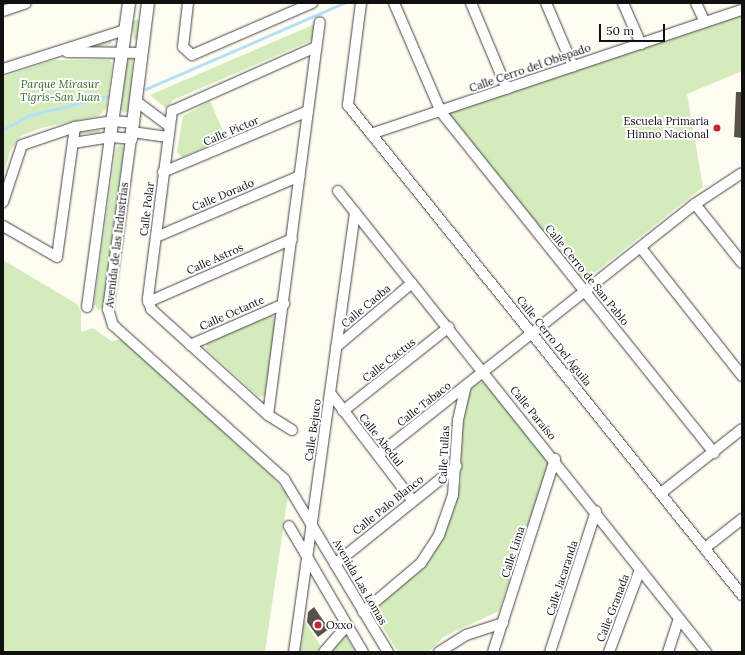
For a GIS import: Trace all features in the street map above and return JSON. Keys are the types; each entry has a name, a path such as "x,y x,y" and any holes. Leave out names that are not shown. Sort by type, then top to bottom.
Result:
{"street":[{"path":"3,11 26,3"},
{"name":"Avenida de las Industrias","path":"87,307 124,30 129,3"},
{"name":"Avenida de las Industrias","path":"148,3 109,318 120,332 280,474 312,523"},
{"path":"188,3 183,47 192,55 312,3"},
{"name":"Calle Cerro Del Águila","path":"361,3 347,101 371,134 742,595"},
{"name":"Calle Cerro de San Pablo","path":"394,3 441,112 714,452"},
{"path":"471,3 507,88"},
{"path":"546,3 573,66"},
{"path":"623,3 641,44"},
{"path":"696,3 705,22"},
{"path":"127,15 135,9 147,16"},
{"name":"Calle Cerro del Obispado","path":"371,134 441,112 507,88 742,10"},
{"path":"268,415 284,304 320,22"},
{"path":"3,69 124,30"},
{"name":"Calle Polar","path":"148,302 163,172 172,110 180,105 316,47"},
{"path":"57,52 122,50 142,53"},
{"path":"136,101 169,126"},
{"name":"Calle Pictor","path":"163,172 308,111"},
{"path":"3,202 22,145 75,127 112,121 132,131 168,137"},
{"path":"3,226 57,257 75,127"},
{"path":"73,143 132,131"},
{"name":"Calle Tabaco","path":"378,455 485,372 532,333 587,293 695,204 742,173"},
{"name":"Calle Dorado","path":"156,237 300,176"},
{"name":"Calle Paraíso","path":"338,191 555,459 596,511 640,572 706,652"},
{"path":"695,204 742,263"},
{"name":"Calle Bejuco","path":"294,652 355,212"},
{"name":"Calle Astros","path":"148,302 292,238"},
{"path":"641,248 742,376"},
{"name":"Calle Caoba","path":"336,347 412,283"},
{"path":"148,302 151,309 268,415 292,430"},
{"name":"Calle Octante","path":"190,345 284,304"},
{"name":"Calle Cactus","path":"343,411 449,327"},
{"name":"Calle Tullas","path":"363,612 430,552 448,512 457,466 458,420 466,386"},
{"name":"Calle Abedul","path":"330,394 412,500"},
{"path":"661,493 742,429"},
{"name":"Calle Lima","path":"493,652 555,459"},
{"name":"Calle Palo Blanco","path":"335,564 412,500 457,466"},
{"name":"Calle Jacaranda","path":"550,652 596,511"},
{"path":"705,548 742,519"},
{"name":"Avenida Las Lomas","path":"312,523 363,612 388,652"},
{"path":"289,526 363,652"},
{"name":"Calle Granada","path":"609,652 640,572"},
{"path":"668,652 679,619"},
{"path":"439,652 466,635 503,623"},
{"path":"324,652 347,626"}],"green space":[{"path":"742,12 742,71 687,94 703,187 582,283 445,110"},
{"path":"137,19 140,23 138,39 134,40 132,22"},
{"path":"315,24 313,40 173,100 166,108 150,95"},
{"path":"112,40 111,44 93,48 93,45"},
{"path":"133,57 129,111 124,113 121,109 127,60"},
{"name":"Parque Mirasur Tigris-San Juan","path":"54,60 110,60 112,64 107,107 99,116 41,128 21,136 10,151 3,177 3,77"},
{"path":"210,101 226,138 182,157 177,152 183,116"},
{"path":"100,130 98,133 80,134 81,132"},
{"path":"121,144 124,148 103,306 99,311 94,304 116,148"},
{"path":"3,260 77,304 81,312 81,332 93,328 111,341 121,339 272,476 288,495 265,652 3,652"},
{"path":"272,315 277,318 268,395 259,397 206,349 207,342"},
{"path":"483,381 548,460 548,465 499,611 443,637 429,652 398,652 372,609 436,548 451,516 461,480 462,420 472,387"},
{"path":"304,620 320,645 316,652 300,652"},
{"path":"345,635 356,652 331,652 338,642"}],"building":[{"path":"736,92 742,92 742,138 734,137"},
{"name":"Oxxo","path":"314,607 329,629 318,637 307,622 308,612"}],"waterway":[{"path":"146,89 344,3"},
{"path":"3,130 27,116 108,96"}],"place":[{"name":"Escuela Primaria Himno Nacional","path":"717,128"},
{"name":"Oxxo","path":"318,625"}]}
